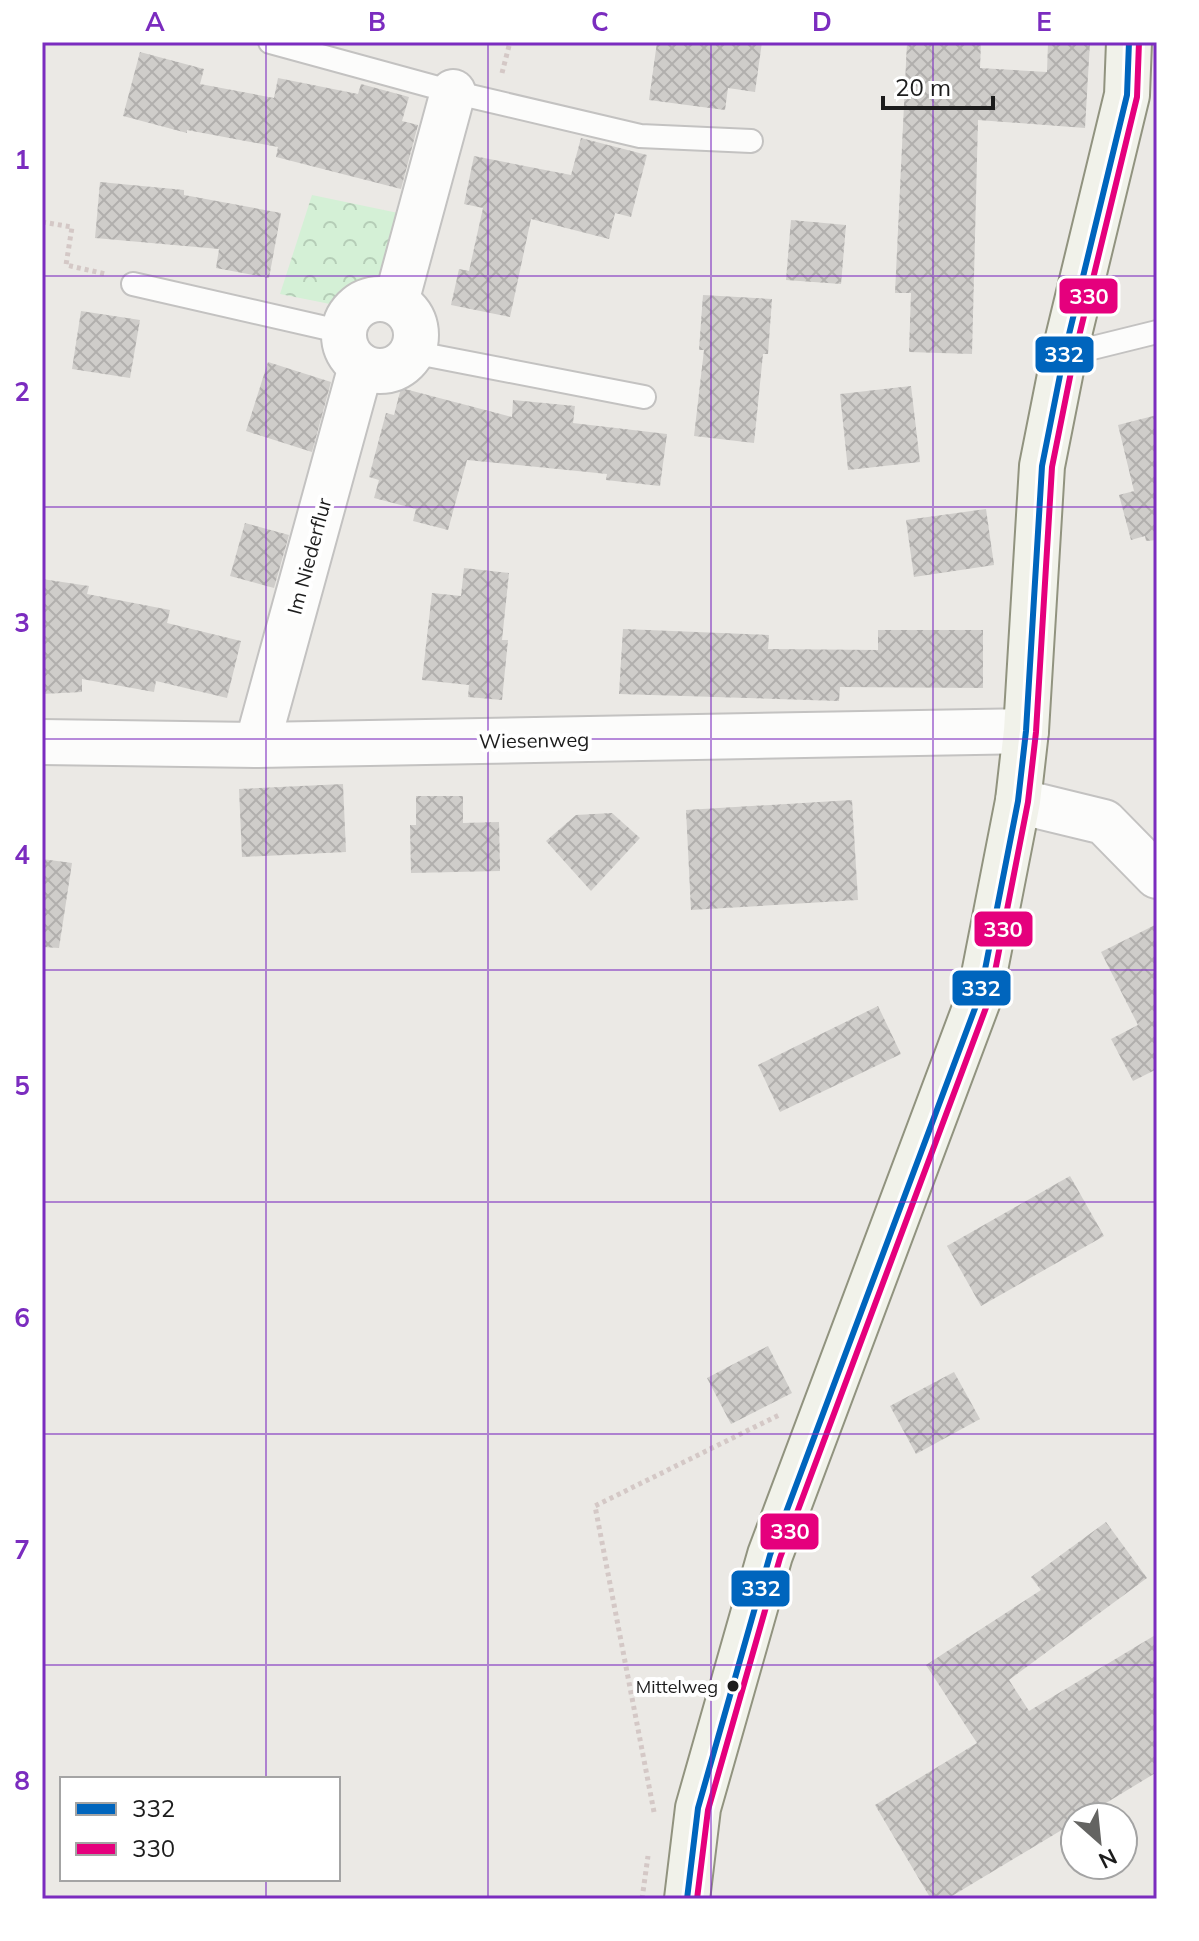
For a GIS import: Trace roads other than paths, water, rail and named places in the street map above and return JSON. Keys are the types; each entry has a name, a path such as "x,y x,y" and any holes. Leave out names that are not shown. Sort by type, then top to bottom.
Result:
{"street":[{"path":"687,1899 698,1808 770,1555 980,995 1018,801 1026,731 1042,466 1064,355 1127,95 1129,42"},
{"path":"352,349 380,372 392,370 412,352 416,338 415,323 396,302 453,92"},
{"name":"Im Niederflur","path":"257,745 352,349 350,315 369,300 396,302"},
{"name":"Wiesenweg","path":"42,742 257,745 1026,731"},
{"path":"1018,801 1104,822 1157,876"}],"lane":[{"path":"270,42 453,92 640,136 751,141"},
{"path":"133,284 352,349"},
{"path":"1064,355 1157,332"},
{"path":"412,352 644,397"}],"place":[{"name":"Mittelweg","path":"733,1686"}]}
